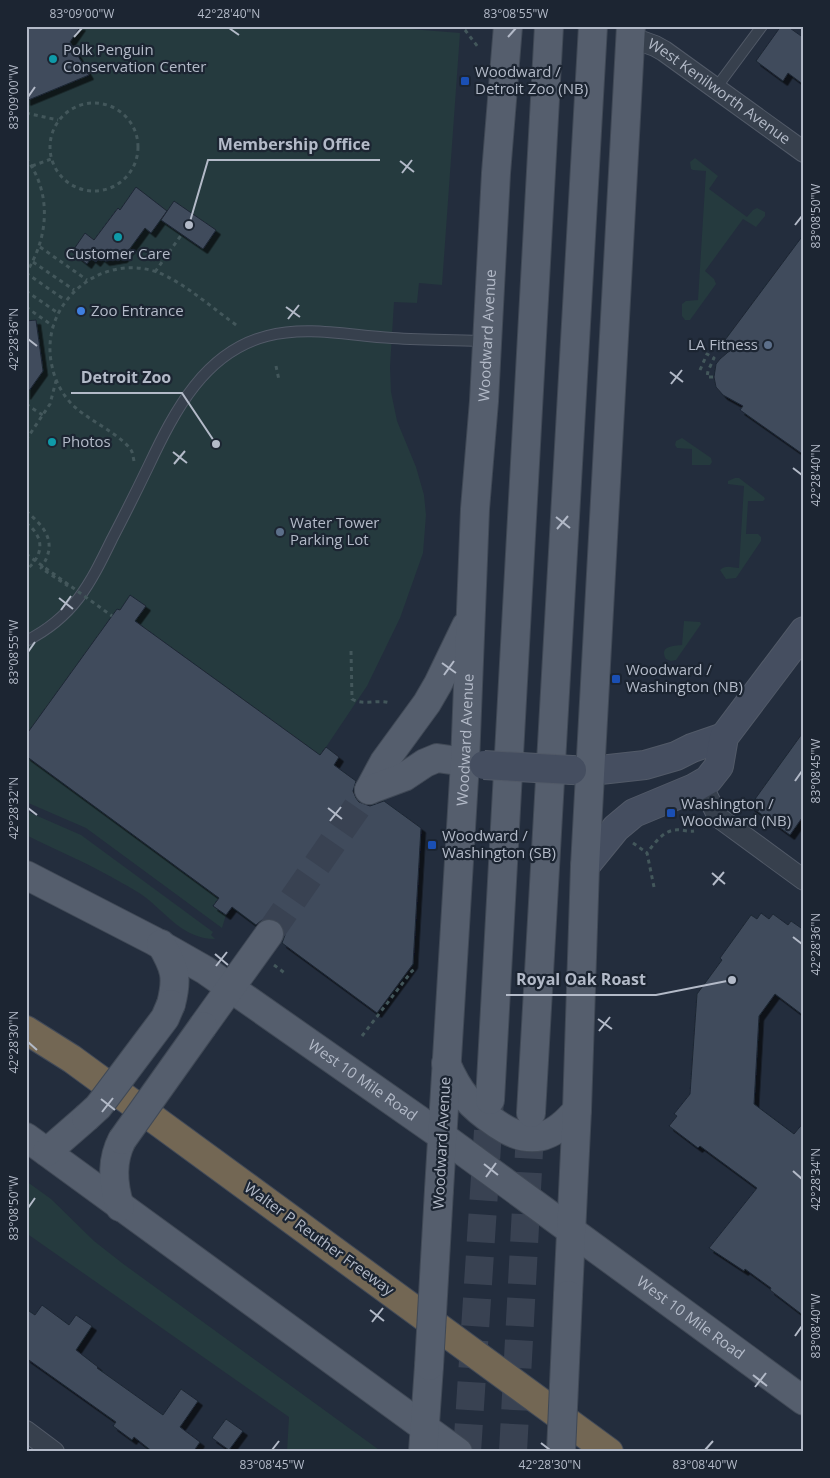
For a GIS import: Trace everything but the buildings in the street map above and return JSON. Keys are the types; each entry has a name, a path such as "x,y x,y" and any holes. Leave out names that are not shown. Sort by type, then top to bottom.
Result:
{"highway":[{"name":"Walter P Reuther Freeway","path":"26,1030 80,1065 609,1452"}],"main road":[{"name":"Woodward Avenue","path":"424,1440 446,1063 474,763 471,616 475,509 496,173 508,26"},
{"path":"490,1100 548,26"},
{"path":"531,1113 593,26"},
{"path":"561,1452 577,1110 585,866 581,770 630,32"},
{"path":"471,616 427,703 384,762 369,790 404,777 436,758 474,763 581,770 644,765 661,761 724,737"},
{"path":"585,866 616,828 634,813 708,780 719,766 724,737 804,631"},
{"name":"West 10 Mile Road","path":"26,875 160,944 231,988 442,1136 804,1401"},
{"path":"120,1207 114,1182 116,1154 122,1140 202,1026 270,934"},
{"path":"160,944 173,967 174,988 171,1004 165,1018 98,1107 86,1118 36,1144 424,1440 458,1452"},
{"path":"446,1063 456,1086 473,1106 483,1116 514,1135 533,1137 549,1133 564,1124 577,1110"}],"street":[{"name":"West Kenilworth Avenue","path":"630,32 655,46 716,88 804,152"},
{"path":"702,784 718,817 804,880"},
{"path":"26,1432 54,1452"}],"lane":[{"path":"716,88 762,26"},
{"path":"26,641 64,616 87,588 178,408 210,368 226,354 252,340 282,333 298,332 392,338 487,341"}],"path":[{"path":"458,26 465,30 478,47"},
{"path":"88,102 105,104 121,111 132,124 138,141 137,158 130,174 116,186 100,191 82,190 66,183 50,159 51,134 58,120 70,109 88,102"},
{"path":"26,113 58,120"},
{"path":"26,158 32,166 40,185 45,206 40,247 26,273 65,300"},
{"path":"32,166 50,159"},
{"path":"155,272 182,234"},
{"path":"40,247 87,280"},
{"path":"33,262 74,290"},
{"path":"132,465 134,460 132,451 125,443 76,408 64,394 56,380 49,349 52,326 65,300 87,280 101,273 133,268 155,272 179,284 239,327"},
{"path":"26,291 58,313"},
{"path":"26,308 52,326"},
{"path":"700,370 707,354 714,358 708,371 708,376 714,377"},
{"path":"276,366 278,380"},
{"path":"26,440 44,416 52,398 56,380"},
{"path":"26,404 44,416"},
{"path":"26,511 41,525 49,539 48,554 41,568 68,586 73,579"},
{"path":"26,524 36,533 40,551 35,562 26,570"},
{"path":"26,554 112,616"},
{"path":"351,651 352,699 359,702 385,701 390,703"},
{"path":"647,853 662,836 669,832 675,830 694,831"},
{"path":"630,841 647,853 654,887"},
{"path":"272,963 286,974"},
{"path":"362,1036 415,969"}],"green space":[{"path":"26,26 373,26 460,33 442,285 419,283 417,303 394,302 390,367 391,392 397,421 416,467 424,495 426,515 423,553 400,618 367,686 213,906 226,915 222,928 86,828 26,802"},
{"path":"695,158 718,176 709,189 747,217 757,208 765,212 765,216 756,227 743,219 705,271 714,279 716,284 690,320 685,320 682,316 682,304 686,301 698,300 706,171 691,169 690,162"},
{"path":"682,438 711,458 712,462 710,465 692,465 692,449 677,448 675,445 676,441"},
{"path":"739,478 765,499 763,501 748,501 746,534 758,534 761,537 761,541 736,578 726,579 720,570 722,568 739,568 744,486 728,484 728,481"},
{"path":"684,621 700,622 701,624 676,660 671,661 666,659 664,651 668,648 682,645"},
{"path":"26,811 81,835 213,932 211,935 215,939 194,935 169,918 145,897 111,876 26,835"},
{"path":"26,1181 51,1199 94,1241 122,1263 382,1452 287,1452 289,1417 26,1233"}],"tunnel":[{"path":"269,934 369,790"},
{"path":"467,1452 490,1100"},
{"path":"513,1452 531,1114"}],"place":[{"name":"Polk Penguin Conservation Center","path":"53,59"},
{"name":"Woodward / Detroit Zoo (NB)","path":"465,81"},
{"name":"Membership Office","path":"189,225"},
{"name":"Customer Care","path":"118,237"},
{"name":"Zoo Entrance","path":"81,311"},
{"name":"LA Fitness","path":"768,345"},
{"name":"Photos","path":"52,442"},
{"name":"Detroit Zoo","path":"216,444"},
{"name":"Water Tower Parking Lot","path":"280,532"},
{"name":"Woodward / Washington (NB)","path":"616,679"},
{"name":"Washington / Woodward (NB)","path":"671,813"},
{"name":"Woodward / Washington (SB)","path":"432,845"},
{"name":"Royal Oak Roast","path":"732,980"}]}
